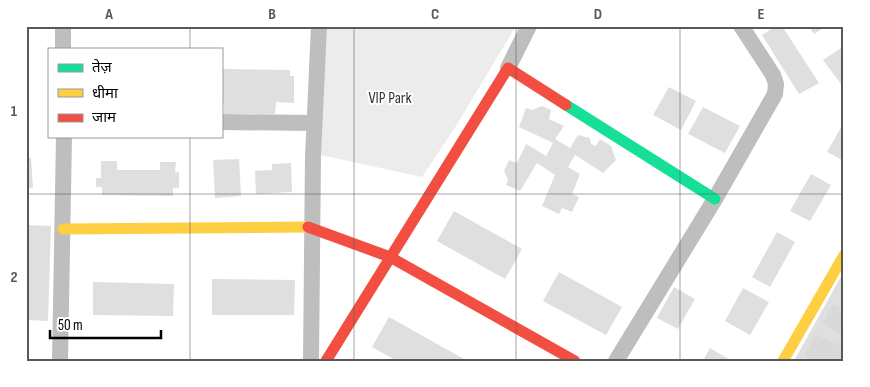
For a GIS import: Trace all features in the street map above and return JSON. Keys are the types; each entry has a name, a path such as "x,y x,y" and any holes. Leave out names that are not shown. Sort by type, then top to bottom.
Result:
{"street":[{"path":"63,26 63,48"},
{"path":"311,361 314,123 319,26"},
{"path":"326,361 508,68 529,26"},
{"path":"616,361 715,199 776,89 773,75 741,26"},
{"path":"508,68 715,199"},
{"path":"222,122 314,123"},
{"path":"60,361 64,138"},
{"path":"63,229 312,227 390,257 575,361"},
{"path":"783,361 844,255"}],"green space":[{"name":"VIP Park","path":"326,26 516,26 456,126 422,177 316,154"}],"building":[{"path":"776,26 782,26 819,83 799,94 762,35"},
{"path":"808,26 826,26 814,34"},
{"path":"844,46 844,88 823,60"},
{"path":"222,69 290,70 290,76 294,76 294,103 276,102 275,114 224,114 224,103 222,103"},
{"path":"669,87 696,101 681,130 653,115"},
{"path":"542,106 551,110 549,119 564,126 555,139 570,148 578,135 590,138 591,144 596,146 600,139 611,146 616,160 603,173 575,155 568,167 580,174 572,194 579,197 572,212 562,208 559,214 542,206 555,175 537,163 520,191 506,185 508,179 504,171 509,160 517,163 526,144 546,156 553,143 519,127 526,108 532,110"},
{"path":"703,107 740,126 725,153 688,134"},
{"path":"844,122 844,161 827,152"},
{"path":"26,158 31,158 33,188 26,188"},
{"path":"239,159 241,196 215,198 213,160"},
{"path":"101,161 117,161 117,170 160,170 160,162 176,162 175,172 179,172 179,188 173,188 173,196 102,195 102,187 96,187 96,178 101,178"},
{"path":"291,163 292,192 256,194 255,171 272,170 272,164"},
{"path":"811,174 831,185 810,221 790,211"},
{"path":"454,211 522,249 505,279 437,241"},
{"path":"26,225 51,226 48,321 26,320"},
{"path":"777,232 795,242 770,287 752,277"},
{"path":"844,271 844,361 794,361"},
{"path":"559,272 622,307 606,335 543,301"},
{"path":"212,279 295,280 294,315 212,315"},
{"path":"93,282 174,284 173,316 93,315"},
{"path":"674,287 695,299 678,329 657,318"},
{"path":"743,288 769,302 750,335 725,321"},
{"path":"389,317 464,359 463,361 397,361 372,347"},
{"path":"710,348 732,361 703,361"}],"tunnel":[{"path":"815,361 844,310"},
{"path":"837,361 844,347"}],"traffic: fast":[{"path":"566,105 715,199"}],"traffic: slow":[{"path":"63,229 308,227"},
{"path":"783,361 844,255"}],"traffic: jam":[{"path":"326,361 508,68 566,105"},
{"path":"308,227 390,257 575,361"}]}
